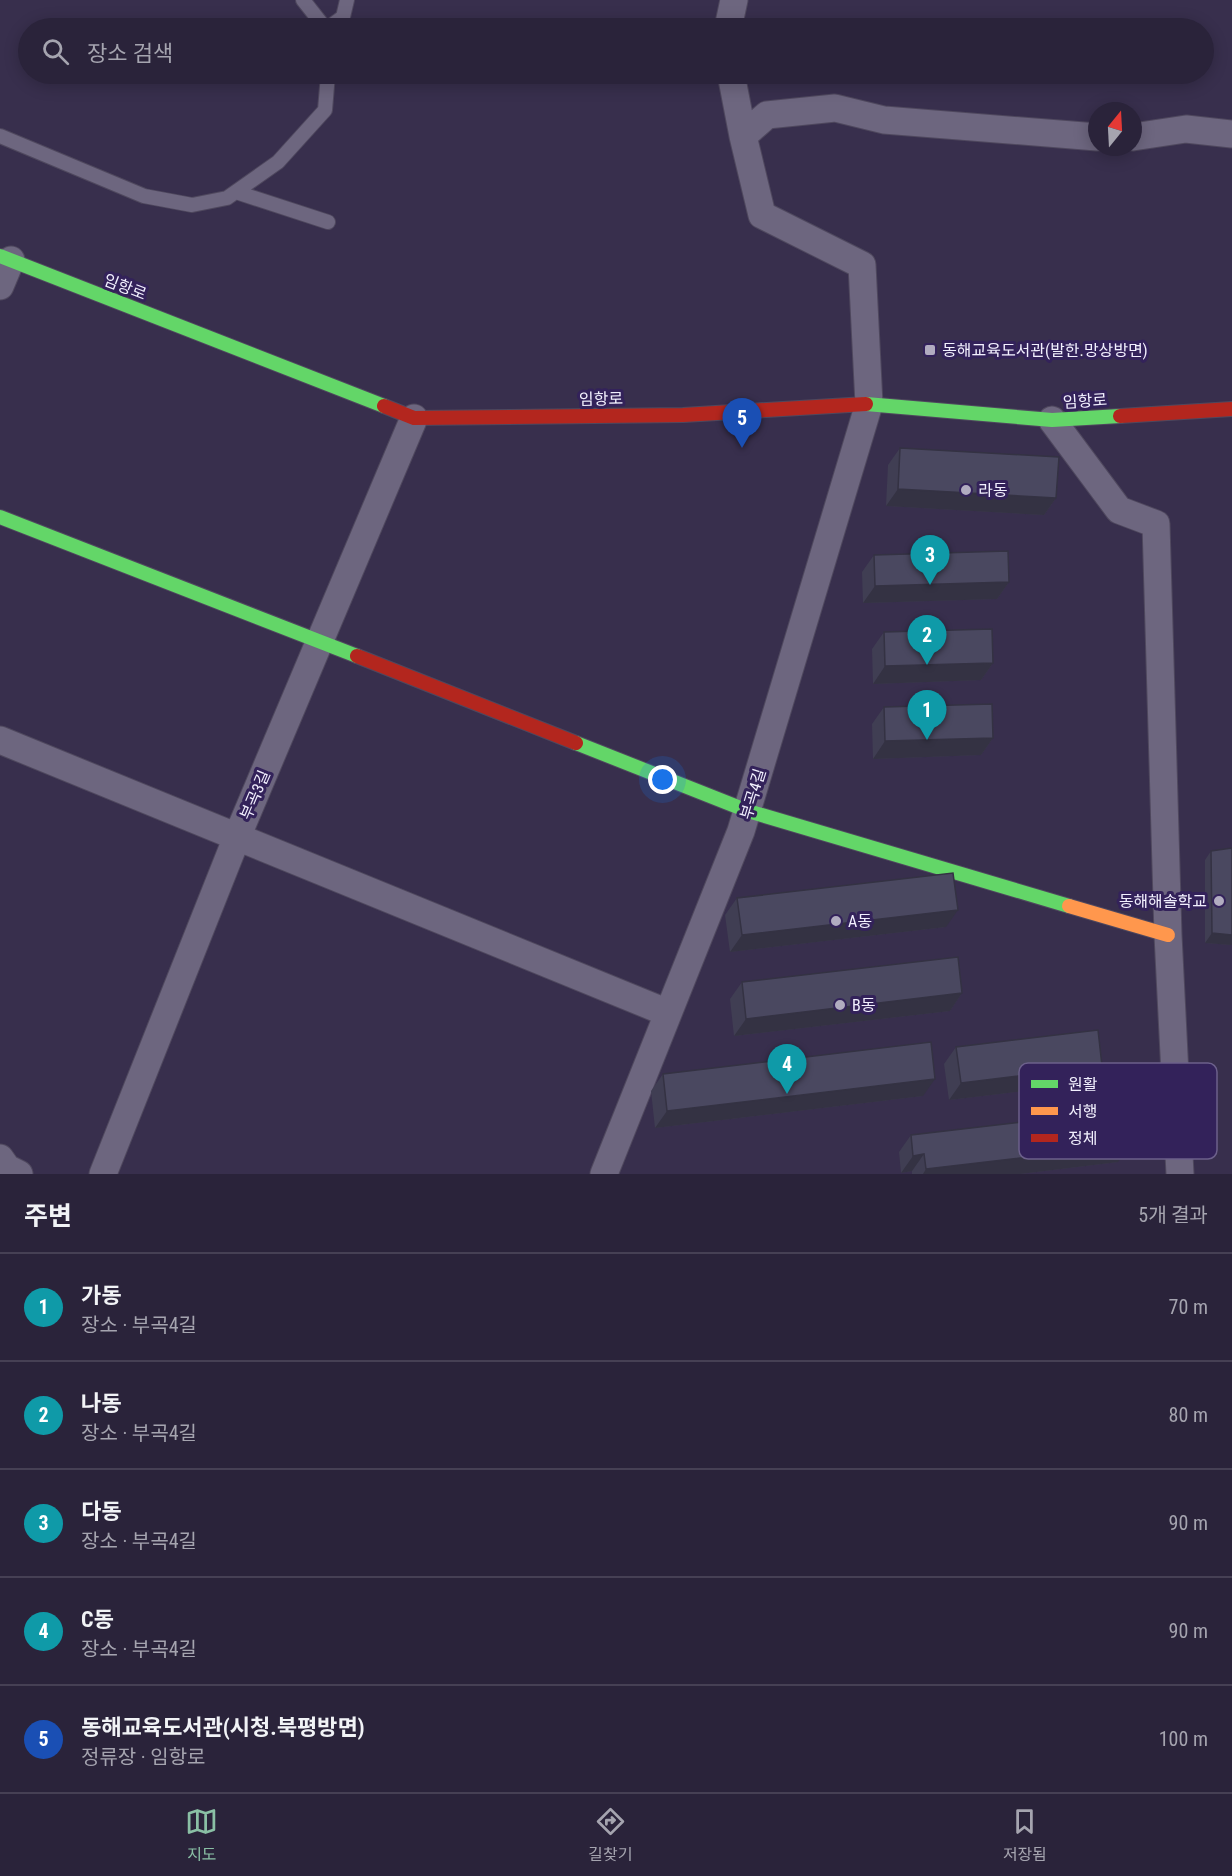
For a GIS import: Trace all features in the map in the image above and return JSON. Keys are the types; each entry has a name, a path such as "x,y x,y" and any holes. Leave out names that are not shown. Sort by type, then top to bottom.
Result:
{"street":[{"path":"730,18 735,0"},
{"path":"733,84 742,136 767,115 835,108 884,120 1088,136"},
{"path":"1142,136 1185,129 1232,134"},
{"name":"부곡4길","path":"604,1174 748,811 869,404 862,265 762,215 742,136"},
{"path":"0,286 6,258"},
{"name":"임항로","path":"6,258 414,418 683,415 869,404 1052,420 1232,409"},
{"name":"부곡3길","path":"103,1174 237,837 414,418"},
{"path":"1052,420 1119,510 1156,524 1168,935 1174,1063"},
{"path":"0,517 748,811 1168,935"},
{"path":"0,740 668,1013"},
{"path":"0,1158 7,1168 19,1174"},
{"path":"1179,1159 1180,1174"}],"lane":[{"path":"303,0 317,18"},
{"path":"342,18 347,0"},
{"path":"0,136 144,196 192,205 227,198 278,162 324,110 326,84"},
{"path":"236,192 328,222"}],"building":[{"path":"900,448 1059,457 1056,498 898,489"},
{"path":"1008,551 1009,582 875,586 874,555"},
{"path":"992,629 993,663 885,666 884,632"},
{"path":"992,704 993,738 885,741 884,707"},
{"name":"동해해솔학교","path":"1232,848 1232,935 1212,933 1211,851"},
{"path":"953,873 958,910 742,935 737,898"},
{"path":"958,957 962,993 746,1019 742,982"},
{"path":"1098,1030 1102,1063 1019,1063 1019,1076 961,1083 956,1047"},
{"path":"931,1042 935,1079 667,1111 663,1074"},
{"path":"1019,1122 1019,1158 926,1169 924,1154 913,1156 911,1135"}],"traffic: fast":[{"path":"0,256 384,406"},
{"path":"866,404 1052,420 1120,416"},
{"path":"0,517 357,656"},
{"path":"576,743 748,811 1069,906"}],"traffic: slow":[{"path":"1069,906 1168,935"}],"traffic: jam":[{"path":"384,406 414,418 683,415 866,404"},
{"path":"1120,416 1232,409"},
{"path":"357,656 576,743"}],"place":[{"name":"동해교육도서관(발한.망상방면)","path":"930,350"},
{"name":"동해교육도서관(시청.북평방면)","path":"742,448"},
{"name":"라동","path":"966,490"},
{"name":"다동","path":"930,585"},
{"name":"나동","path":"927,665"},
{"name":"가동","path":"927,740"},
{"name":"동해해솔학교","path":"1219,901"},
{"name":"A동","path":"836,921"},
{"name":"B동","path":"840,1005"},
{"name":"C동","path":"787,1094"}]}
